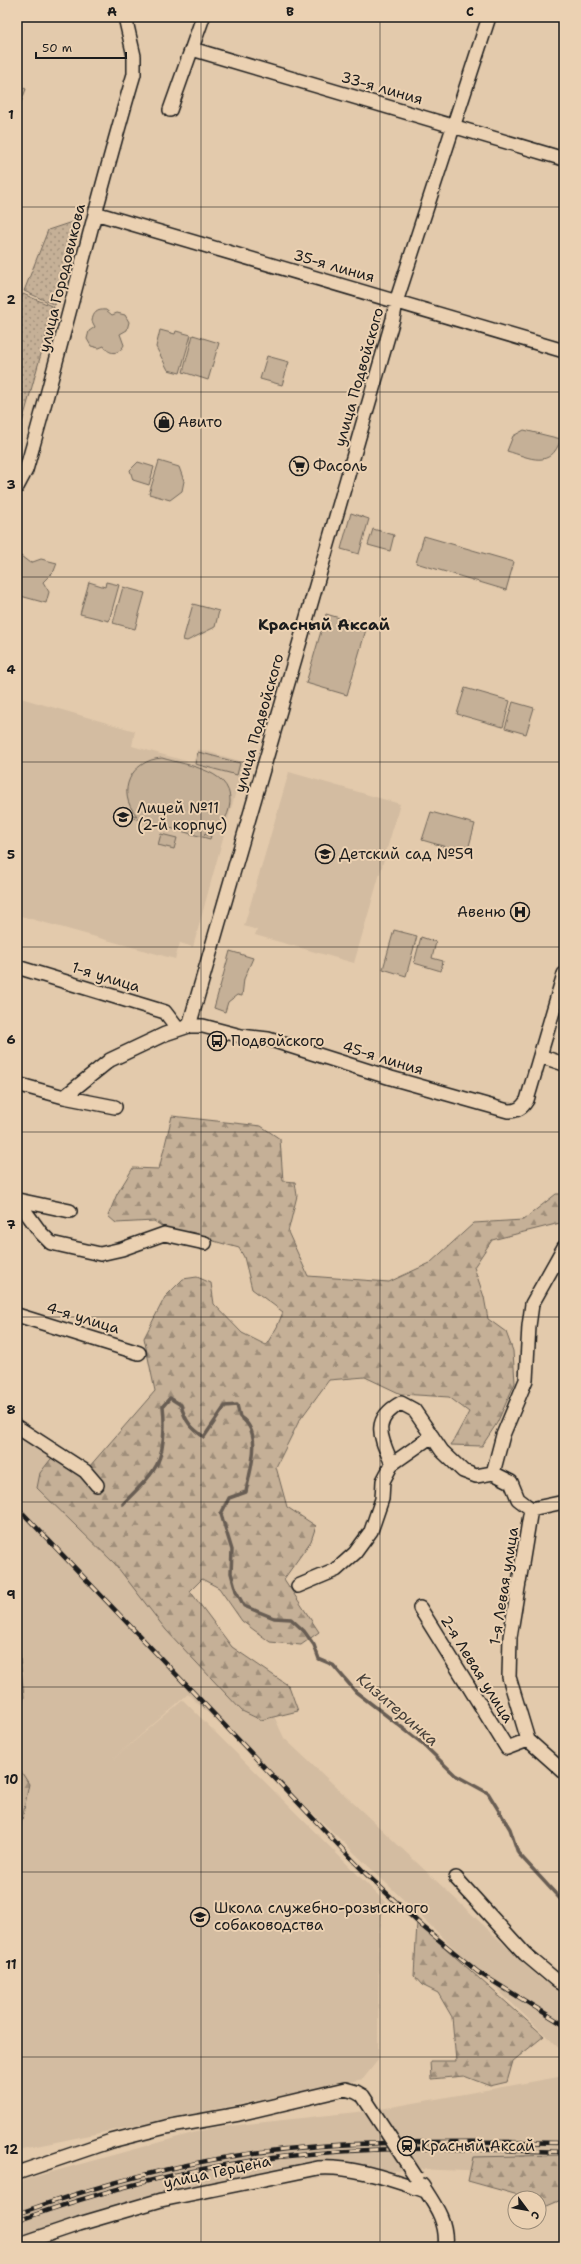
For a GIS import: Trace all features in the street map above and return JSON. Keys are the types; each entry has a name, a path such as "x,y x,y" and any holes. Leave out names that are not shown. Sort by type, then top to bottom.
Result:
{"street":[{"name":"улица Городовикова","path":"17,487 26,470 57,362 95,213 134,74 134,56 125,17"},
{"path":"170,110 203,17"},
{"name":"улица Подвойского","path":"183,1028 393,319 396,302 455,126 489,17"},
{"name":"33-я линия","path":"192,49 564,159"},
{"name":"35-я линия","path":"95,213 564,350"},
{"name":"1-я улица","path":"17,967 165,1012 183,1028"},
{"path":"564,974 540,1056 564,1064"},
{"name":"45-я линия","path":"183,1028 203,1026 241,1036 268,1039 391,1078 508,1111 516,1111 523,1107 527,1100 540,1056"},
{"path":"64,1097 110,1060 183,1028"},
{"path":"17,1084 64,1097 115,1107"},
{"path":"18,1200 70,1211"},
{"path":"18,1200 41,1233 52,1243 100,1254 122,1249 164,1234 205,1243"},
{"path":"392,1464 380,1435 382,1418 392,1408 401,1403 414,1410 442,1451 463,1471 476,1476 494,1473 503,1436 526,1380 529,1326 532,1304 564,1247"},
{"name":"4-я улица","path":"17,1315 139,1353"},
{"path":"17,1427 85,1471 97,1485"},
{"path":"298,1586 336,1570 355,1553 371,1531 382,1499 383,1481 392,1464 432,1436"},
{"name":"1-я Левая улица","path":"494,1473 511,1482 518,1499 531,1509 564,1502"},
{"name":"1-я Левая улица","path":"528,1740 509,1677 510,1638 531,1509"},
{"name":"2-я Левая улица","path":"420,1608 507,1748 528,1740"},
{"path":"528,1740 564,1772"},
{"path":"456,1878 525,1954 557,1981 564,1985"},
{"path":"17,2173 111,2141 166,2127 239,2114 346,2090 356,2092 363,2096 441,2214 446,2237 445,2247"},
{"name":"улица Герцена","path":"17,2245 79,2224 161,2200 318,2168 338,2167 353,2170 426,2192"}],"shaded area":[{"name":"Лицей №11 (2-й корпус)","path":"17,697 135,731 132,746 193,763 198,749 244,762 193,947 180,943 175,959 17,915"},
{"name":"Детский сад №59","path":"289,772 400,804 354,963 255,935 257,930 244,926"},
{"name":"Школа служебно-розыскного собаководства","path":"17,1428 80,1469 254,1672 284,1738 542,1980 564,1991 564,2053 188,1694 111,1761 183,1700 385,1902 379,1933 378,2060 363,2079 17,2150"},
{"path":"564,2076 564,2175 415,2169 226,2187 17,2245 17,2183 30,2178 211,2128 375,2110"}],"green space":[{"path":"17,85 26,89 17,113"},
{"path":"78,220 55,305 24,291 48,230"},
{"path":"23,294 54,307 17,441 17,309"},
{"path":"100,310 106,310 112,315 117,313 125,315 129,322 127,330 120,334 124,345 119,351 114,353 106,349 104,346 99,348 91,346 87,339 89,331 95,327 92,321 94,314"},
{"path":"160,330 175,334 176,331 191,335 180,373 168,370 156,347"},
{"path":"193,335 219,343 208,380 183,372"},
{"path":"267,356 289,362 282,385 260,379"},
{"path":"524,430 561,439 557,449 551,455 539,459 507,451 513,436"},
{"path":"159,461 179,467 184,481 182,491 170,500 149,494"},
{"path":"138,462 154,467 149,485 133,480 130,470"},
{"path":"351,513 369,519 359,554 341,549"},
{"path":"373,529 394,535 390,551 368,545"},
{"path":"424,536 514,562 506,590 416,563"},
{"path":"17,553 30,563 41,559 57,563 54,571 43,582 49,592 46,603 17,595"},
{"path":"89,582 105,587 106,582 119,585 109,621 80,614"},
{"path":"123,587 145,593 135,629 113,623"},
{"path":"193,604 219,611 215,627 187,641 183,640"},
{"path":"326,614 367,626 347,695 306,683"},
{"path":"465,688 510,701 503,727 457,714"},
{"path":"513,702 534,708 526,734 505,728"},
{"path":"198,752 240,763 237,775 195,764"},
{"path":"162,758 197,767 209,772 219,778 226,786 230,796 228,814 220,825 204,834 211,836 210,839 122,815 122,812 137,816 130,807 127,797 127,788 135,771 151,760"},
{"path":"431,812 475,824 467,853 422,840"},
{"path":"161,834 177,838 174,849 158,845"},
{"path":"394,930 417,936 406,976 383,969"},
{"path":"421,937 436,942 432,958 443,961 441,971 414,963"},
{"path":"230,951 253,958 244,979 242,996 237,995 228,1002 225,1012 214,1008"},
{"path":"172,1116 261,1126 280,1139 283,1181 295,1182 297,1196 288,1232 308,1276 389,1282 430,1263 474,1223 523,1220 556,1194 564,1194 564,1222 492,1240 474,1267 484,1297 488,1319 506,1332 513,1351 515,1383 497,1423 482,1446 451,1445 469,1412 449,1397 401,1394 365,1377 329,1380 299,1421 276,1467 287,1507 316,1526 311,1541 284,1579 319,1632 301,1645 270,1642 242,1621 219,1588 202,1579 190,1591 232,1647 289,1686 298,1711 261,1720 242,1711 166,1630 115,1564 37,1488 40,1473 54,1455 82,1475 155,1391 144,1338 165,1297 183,1279 197,1277 211,1283 214,1304 242,1333 266,1345 277,1327 283,1312 252,1289 244,1257 239,1248 163,1227 154,1221 116,1223 108,1216 117,1194 133,1168 159,1169"},
{"path":"17,1628 24,1697 17,1730"},
{"path":"17,1765 29,1784 20,1830 17,1833"},
{"path":"417,1923 544,2036 513,2061 507,2082 490,2086 464,2076 431,2079 430,2061 456,2061 452,2017 438,1993 422,1985 414,1976"},
{"path":"564,2155 564,2201 561,2200 547,2206 547,2190 507,2190 507,2192 468,2181 473,2157"}],"waterway":[{"name":"Кизитеринка","path":"123,1504 146,1480 157,1464 160,1457 163,1440 163,1406 170,1398 181,1405 189,1424 204,1437 225,1406 237,1405 240,1417 252,1432 254,1452 246,1492 229,1498 221,1514 232,1550 231,1573 236,1591 244,1606 274,1618 291,1619 304,1631 314,1645 319,1659 333,1665 356,1692 422,1743 455,1775 488,1793 510,1829 518,1853 564,1903"}],"railway":[{"path":"17,1507 366,1874 422,1926 478,1972 564,2025"},
{"path":"17,2214 54,2201 128,2179 204,2161 281,2149 350,2144 411,2142 564,2143"},
{"path":"17,2221 54,2208 128,2186 204,2169 281,2157 381,2149 473,2149 564,2152"}],"place":[{"name":"Авито","path":"164,422"},
{"name":"Фасоль","path":"299,466"},
{"name":"Лицей №11 (2-й корпус)","path":"123,817"},
{"name":"Детский сад №59","path":"325,854"},
{"name":"Авеню","path":"520,912"},
{"name":"Подвойского","path":"217,1041"},
{"name":"Школа служебно-розыскного собаководства","path":"200,1917"},
{"name":"Красный Аксай","path":"407,2146"}],"district":[{"name":"Красный Аксай","path":"324,624"}]}
